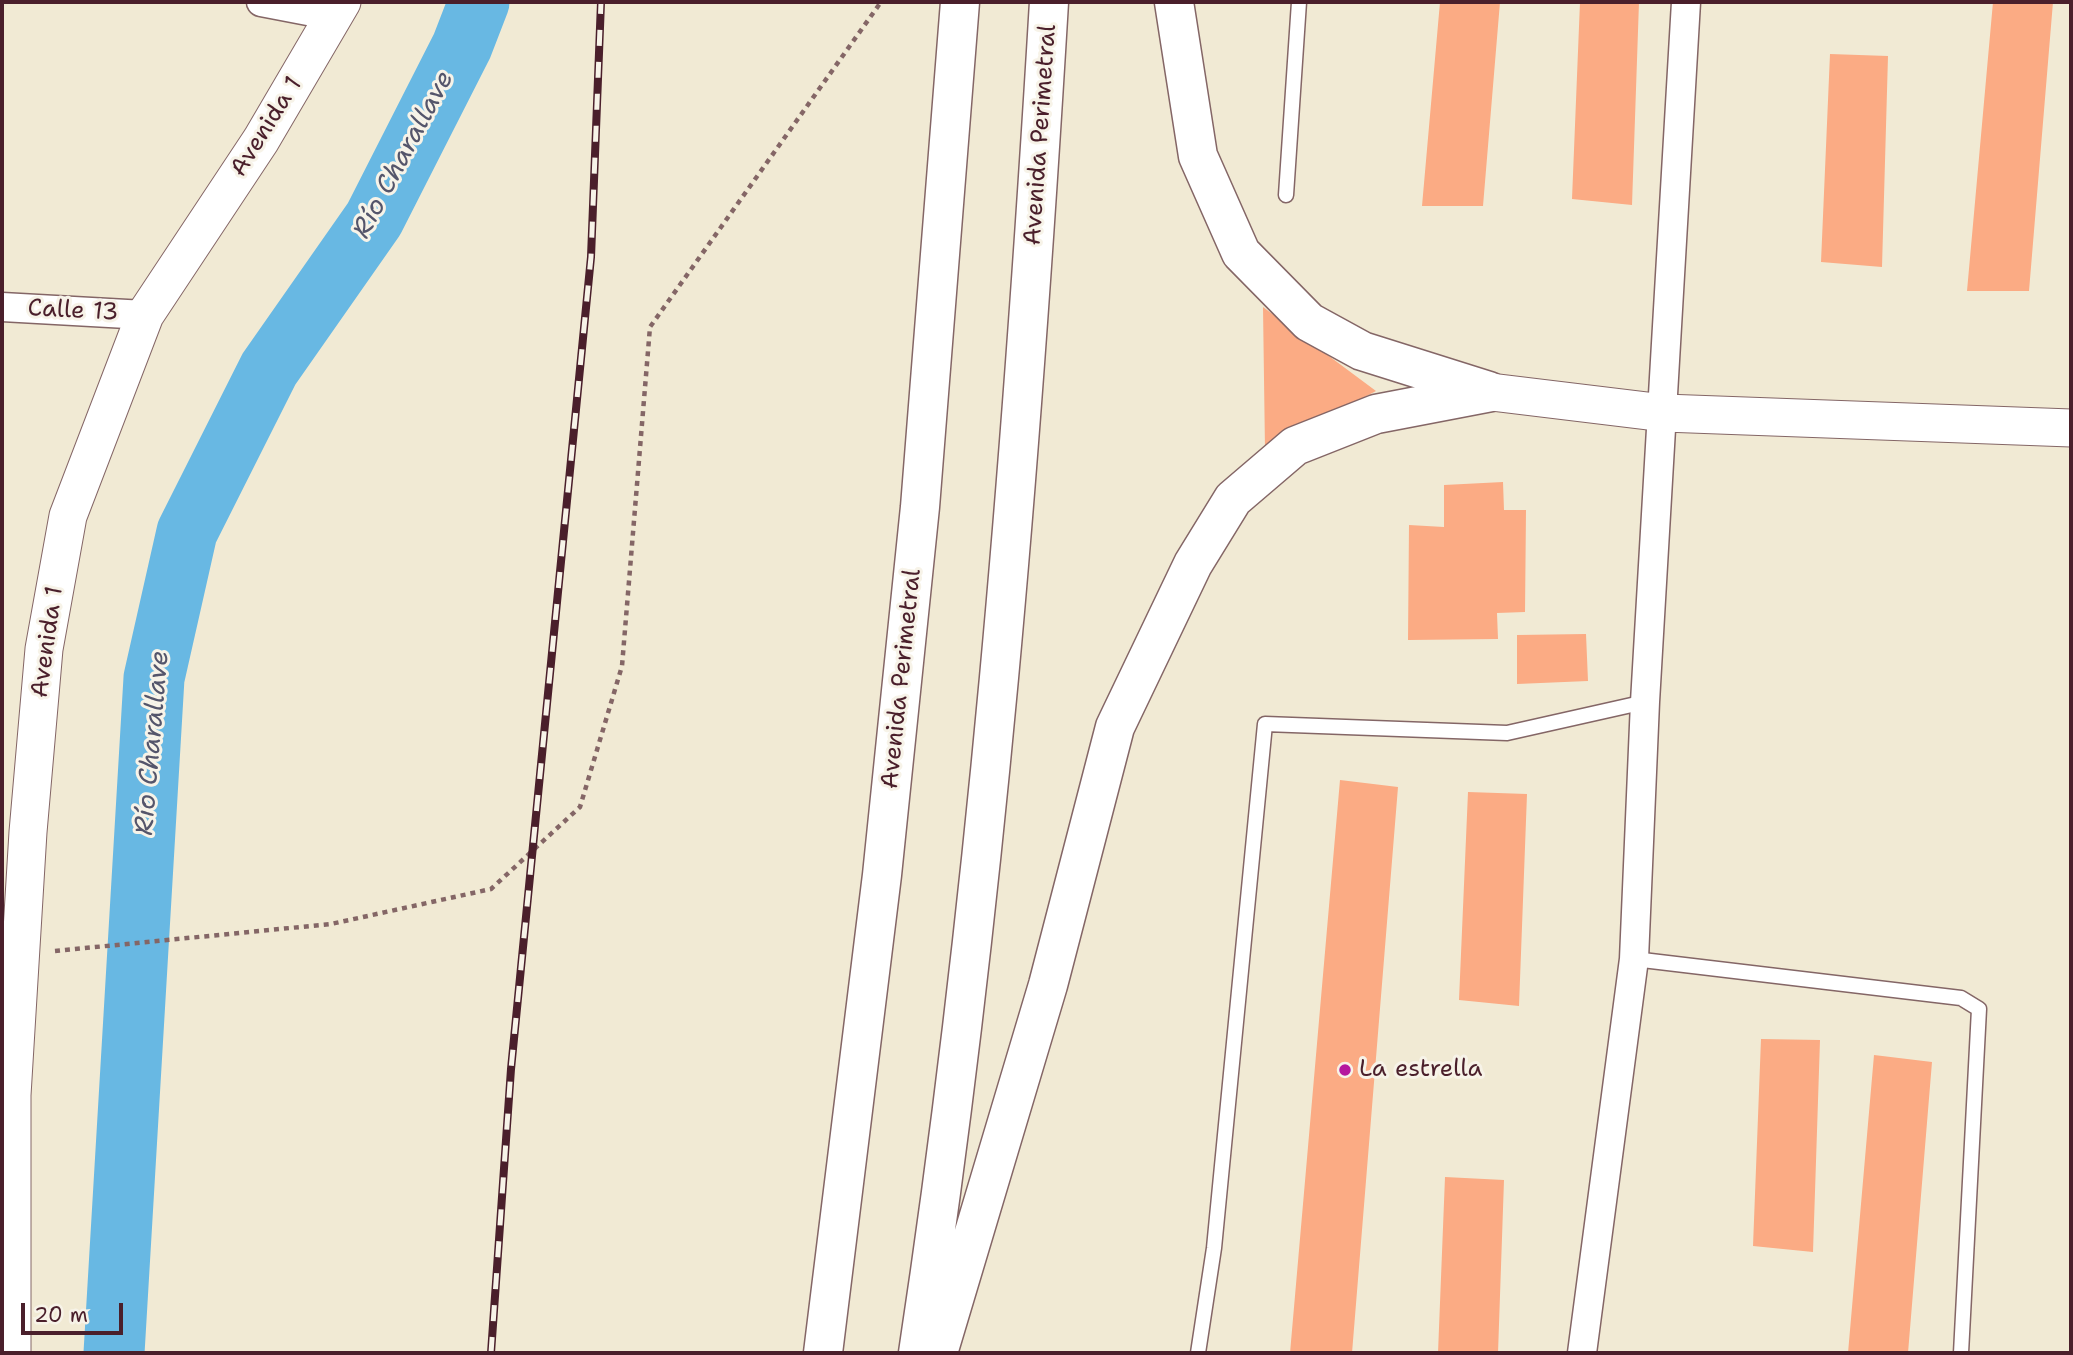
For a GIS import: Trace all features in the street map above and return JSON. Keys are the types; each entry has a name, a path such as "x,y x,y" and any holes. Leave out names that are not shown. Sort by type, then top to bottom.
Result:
{"highway":[{"name":"Avenida Perimetral","path":"823,1353 882,876 920,507 960,2"},
{"name":"Avenida Perimetral","path":"918,1353 940,1210 1001,684 1027,347 1049,2"},
{"path":"1174,2 1198,156 1241,253 1309,322 1362,351 1491,392"},
{"path":"939,1353 1044,998 1115,727 1193,564 1233,499 1295,446 1376,414 1491,392"}],"street":[{"path":"261,2 338,9"},
{"path":"1582,1353 1634,959 1645,702 1686,2"},
{"name":"Avenida 1","path":"8,1339 12,951 28,832 44,649 68,516 145,315 261,140 338,9"},
{"name":"Calle 13","path":"2,307 145,315"},
{"path":"1491,392 1664,413 2071,428"}],"lane":[{"path":"1286,195 1298,2"},
{"path":"1198,1353 1214,1248 1265,724 1507,733 1645,702"},
{"path":"1634,959 1961,999 1979,1009 1961,1353"}],"path":[{"path":"12,951 331,924 491,890 580,807 622,666 650,327 881,2"}],"building":[{"path":"1440,2 1500,2 1483,206 1422,206"},
{"path":"1580,2 1639,2 1632,205 1572,199"},
{"path":"1993,2 2053,2 2029,291 1967,291"},
{"path":"1830,54 1888,56 1882,267 1821,262"},
{"path":"1263,307 1376,391 1265,450"},
{"path":"1503,482 1504,510 1526,510 1525,612 1497,613 1498,639 1408,640 1409,525 1444,527 1444,485"},
{"path":"1586,634 1588,681 1517,684 1517,635"},
{"name":"La estrella","path":"1340,780 1398,787 1352,1353 1290,1353"},
{"path":"1468,792 1527,794 1519,1006 1459,1000"},
{"path":"1761,1039 1820,1040 1813,1252 1753,1246"},
{"path":"1874,1055 1932,1062 1908,1353 1848,1353"},
{"path":"1445,1177 1504,1180 1498,1353 1438,1353"}],"waterway":[{"name":"Río Charallave","path":"114,1353 154,678 187,532 269,369 374,219 462,46 479,2"}],"railway":[{"path":"491,1353 511,1069 591,257 601,2"}],"place":[{"name":"La estrella","path":"1345,1070"}]}
